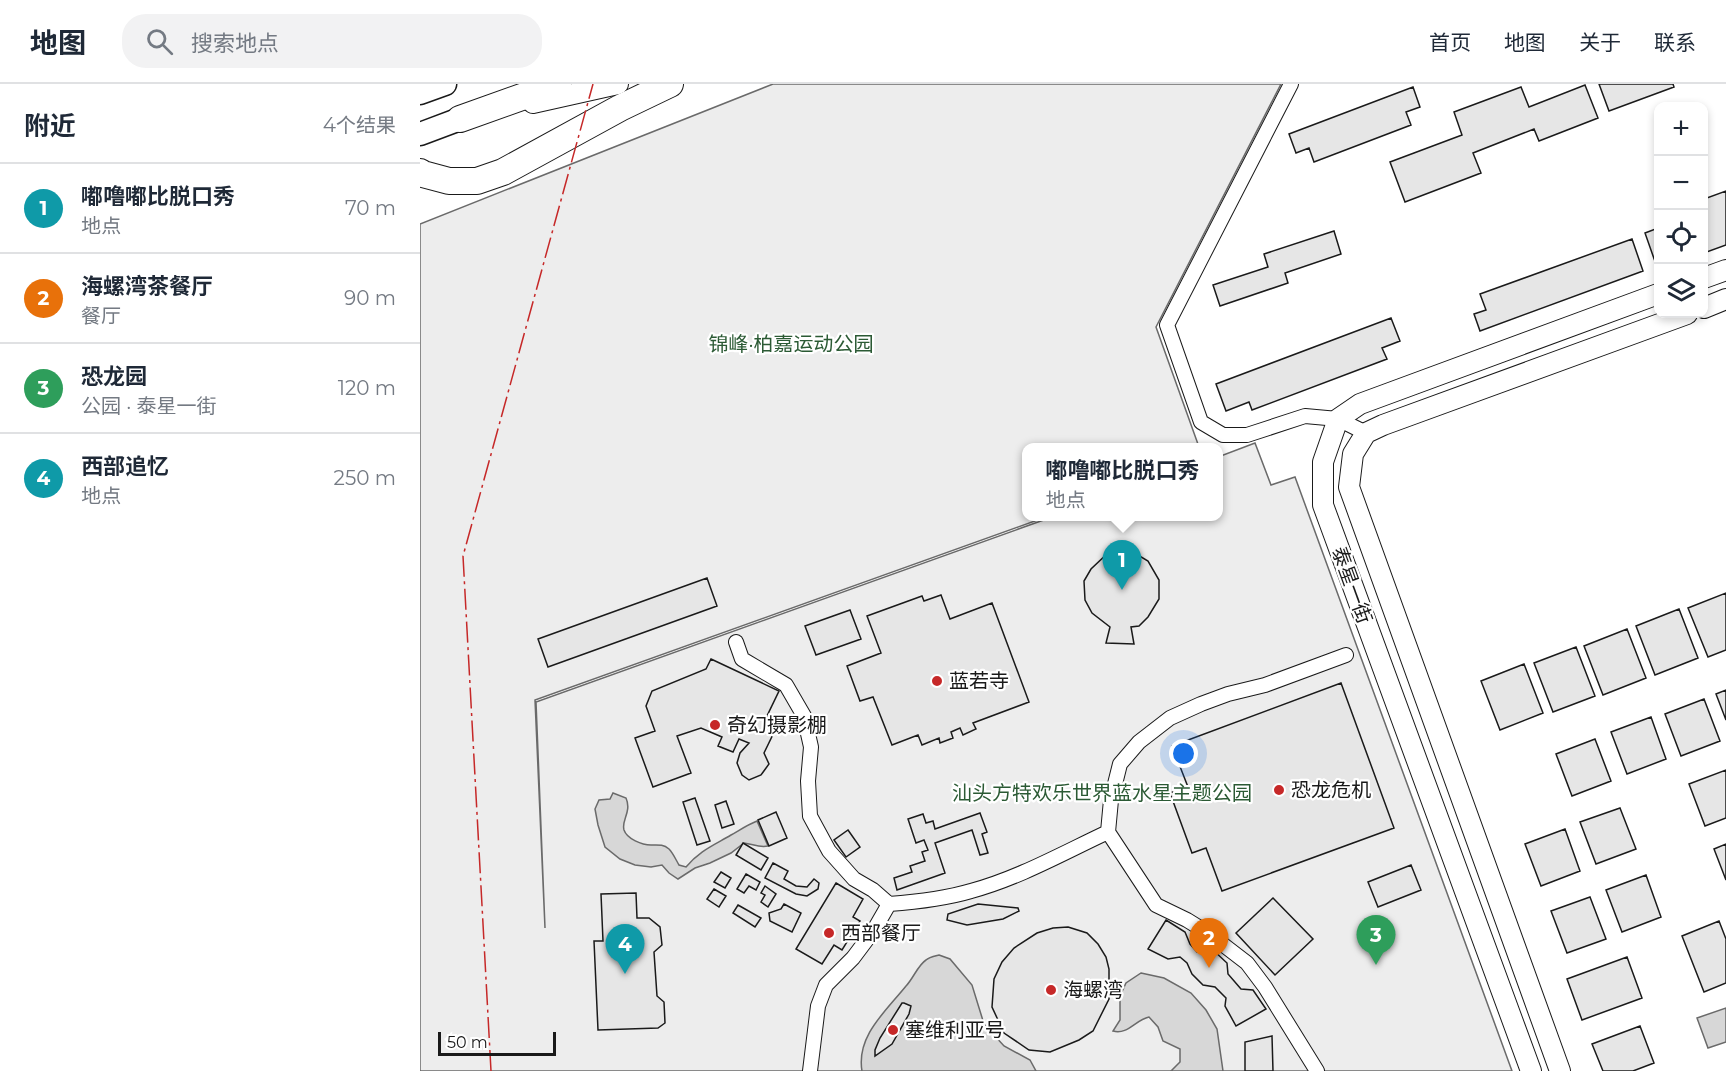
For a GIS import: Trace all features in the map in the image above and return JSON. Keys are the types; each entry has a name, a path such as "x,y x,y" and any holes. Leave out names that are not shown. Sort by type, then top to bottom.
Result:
{"highway":[{"path":"460,119 558,84"},
{"path":"420,172 449,181 477,181 503,172 620,108 670,84"}],"main road":[{"path":"420,93 445,84"},
{"path":"420,134 460,119"}],"street":[{"path":"460,119 618,84"},
{"path":"1291,84 1167,326 1201,422 1223,435 1247,435 1305,416 1338,419 1366,433 1676,318"},
{"path":"1708,277 1726,270"},
{"path":"1338,419 1360,404 1654,296"},
{"path":"1708,306 1726,299"},
{"name":"泰星一街","path":"1338,419 1323,462 1323,505 1531,1071"},
{"name":"泰星一街","path":"1366,433 1353,454 1349,487 1560,1071"},
{"path":"736,642 742,659 786,686 804,716 811,747 808,781 810,816 829,851 854,879 873,890 889,904 924,901 972,891 1024,872 1108,832"},
{"path":"1317,1071 1265,987 1247,963 1208,933 1156,905 1108,832 1111,800 1120,765 1139,742 1170,718 1219,697 1266,685 1346,655"},
{"path":"810,1071 818,1006 826,985 853,958 874,930 889,904"}],"green space":[{"path":"773,84 1281,84 1156,327 1198,443 1022,443 1022,521 1035,521 535,700 545,928 536,702 1041,521 1223,521 1223,455 1255,443 1271,485 1295,477 1512,1071 420,1071 420,224"}],"shaded area":[{"path":"613,793 626,798 628,803 623,826 628,836 643,844 667,847 679,865 686,867 707,849 757,821 768,846 744,843 731,853 695,868 678,879 662,865 651,867 635,865 620,859 605,847 598,825 595,809 599,800 610,799"},
{"path":"939,955 950,959 972,985 984,1024 1004,1046 1030,1060 1036,1071 862,1071 861,1058 864,1046 874,1025 909,983 923,962"},
{"path":"1141,973 1164,978 1191,993 1206,1010 1217,1029 1223,1071 1171,1071 1180,1062 1180,1049 1163,1041 1158,1027 1149,1017 1123,1031 1113,1031 1120,1020 1120,996 1126,983"},
{"path":"1726,1008 1726,1042 1708,1048 1697,1018"}],"building":[{"path":"1599,84 1673,84 1674,87 1609,111"},
{"path":"1585,85 1598,118 1539,141 1534,129 1473,153 1481,173 1405,202 1390,162 1462,135 1454,112 1521,87 1529,107"},
{"path":"1413,87 1420,107 1406,112 1411,125 1314,162 1309,148 1296,153 1289,134"},
{"path":"1726,191 1726,245 1708,252 1708,210 1708,198"},
{"path":"1654,230 1654,259 1645,233"},
{"path":"1334,231 1341,254 1285,273 1288,283 1220,306 1213,285 1268,267 1264,254"},
{"path":"1632,239 1643,271 1480,331 1474,314 1486,310 1480,294"},
{"path":"1391,318 1400,341 1382,348 1387,359 1252,410 1249,402 1226,411 1216,384"},
{"path":"1109,552 1133,552 1148,561 1159,580 1159,599 1148,617 1139,626 1131,627 1134,644 1106,643 1110,627 1092,613 1085,600 1084,581 1091,569"},
{"path":"707,578 717,606 548,667 538,639"},
{"path":"1726,593 1726,650 1708,657 1688,608"},
{"name":"蓝若寺","path":"941,595 950,619 992,603 1029,702 973,723 976,729 963,735 960,728 951,732 953,738 940,743 939,738 922,745 918,735 892,745 873,697 860,701 847,666 881,653 867,616 922,596 924,601"},
{"path":"1679,609 1698,658 1655,675 1636,626"},
{"path":"850,610 861,639 816,655 805,626"},
{"path":"1627,629 1646,678 1603,695 1584,646"},
{"path":"1576,647 1595,696 1553,712 1534,663"},
{"name":"奇幻摄影棚","path":"711,659 779,691 767,716 779,722 764,753 769,764 761,775 749,780 742,775 737,763 740,753 749,743 739,739 733,752 718,746 722,737 701,728 677,736 691,773 653,787 635,738 655,731 646,706 652,691 706,669"},
{"path":"1524,664 1543,713 1500,730 1481,681"},
{"name":"恐龙危机","path":"1341,683 1394,828 1222,891 1206,848 1192,853 1170,793 1188,787 1172,746"},
{"path":"1726,690 1726,720 1716,694"},
{"path":"1704,699 1720,741 1681,756 1665,714"},
{"path":"1651,717 1666,759 1627,774 1611,732"},
{"path":"1595,739 1611,781 1572,796 1556,754"},
{"path":"1726,770 1726,818 1705,826 1689,784"},
{"path":"695,798 710,841 697,845 683,802"},
{"path":"726,801 734,824 722,828 715,805"},
{"path":"1620,808 1636,849 1596,864 1580,822"},
{"path":"776,812 787,838 769,846 758,820"},
{"path":"980,813 987,832 982,834 988,853 980,855 972,830 935,843 945,873 897,890 894,878 912,872 910,866 925,861 922,852 928,850 924,840 916,843 908,819 923,814 926,823 933,821 935,829"},
{"path":"1565,829 1580,871 1541,886 1525,844"},
{"path":"848,830 860,847 846,857 834,840"},
{"path":"743,843 768,858 761,870 736,855"},
{"path":"1726,844 1726,880 1714,849"},
{"path":"773,863 788,871 784,879 796,886 807,887 814,879 819,883 818,889 807,896 796,894 765,878"},
{"path":"1411,865 1421,890 1378,907 1368,882"},
{"path":"721,872 731,878 725,888 714,882"},
{"path":"746,874 760,882 756,890 749,886 744,893 737,889"},
{"path":"1646,875 1661,917 1622,932 1606,890"},
{"name":"西部餐厅","path":"836,883 863,899 853,917 860,921 842,950 834,945 822,964 796,949"},
{"path":"765,886 776,894 768,907 761,902 765,895 761,893"},
{"path":"714,889 726,896 719,907 707,899"},
{"path":"636,893 637,918 649,918 660,927 662,945 654,952 657,996 664,1002 665,1023 658,1028 598,1030 594,941 603,941 601,894"},
{"path":"1590,897 1606,939 1567,953 1551,911"},
{"path":"1273,898 1313,939 1275,975 1236,933"},
{"path":"784,904 801,913 792,932 770,921 769,913 781,909"},
{"path":"978,904 1018,908 1019,911 1003,919 967,925 947,920 948,914"},
{"path":"738,905 761,918 755,927 733,913"},
{"path":"1166,920 1185,932 1190,944 1197,952 1212,949 1227,963 1228,974 1241,989 1253,990 1266,1009 1236,1026 1225,1006 1226,998 1215,987 1203,985 1180,957 1168,959 1148,949"},
{"path":"1719,921 1726,939 1726,983 1704,992 1682,936"},
{"name":"海螺湾","path":"1068,927 1087,933 1106,957 1109,969 1109,999 1093,1031 1079,1040 1050,1052 1029,1050 1004,1033 992,1007 994,979 1002,962 1014,948 1037,933 1053,928"},
{"path":"1627,957 1642,998 1582,1020 1567,979"},
{"name":"塞维利亚号","path":"902,1003 911,1006 909,1014 892,1044 875,1056 880,1038"},
{"path":"1640,1026 1654,1063 1633,1071 1603,1071 1592,1044"},
{"path":"1272,1036 1273,1071 1245,1071 1245,1042"}],"power":[{"path":"491,1071 463,556 593,84"}],"place":[{"name":"嘟噜嘟比脱口秀","path":"1122,590"},
{"name":"蓝若寺","path":"937,681"},
{"name":"奇幻摄影棚","path":"715,725"},
{"name":"恐龙危机","path":"1279,790"},
{"name":"西部餐厅","path":"829,933"},
{"name":"恐龙园","path":"1376,965"},
{"name":"海螺湾茶餐厅","path":"1209,968"},
{"name":"西部追忆","path":"625,974"},
{"name":"海螺湾","path":"1051,990"},
{"name":"塞维利亚号","path":"893,1030"}],"park label":[{"name":"锦峰·柏嘉运动公园","path":"791,344"},
{"name":"汕头方特欢乐世界蓝水星主题公园","path":"1102,793"}]}
